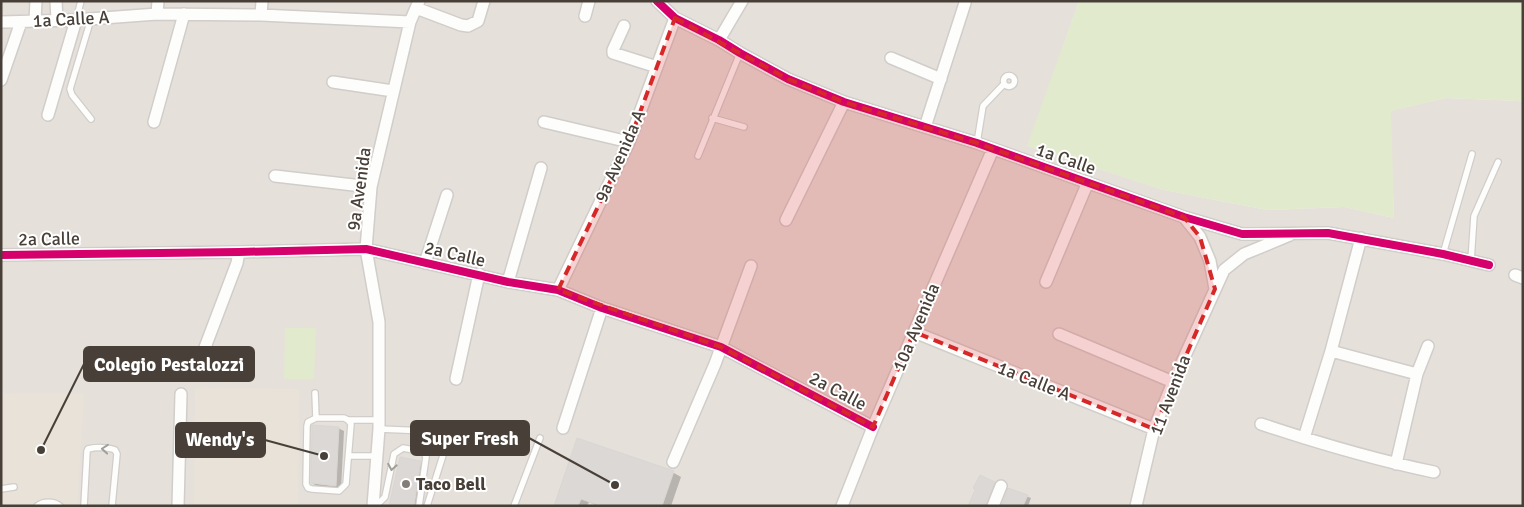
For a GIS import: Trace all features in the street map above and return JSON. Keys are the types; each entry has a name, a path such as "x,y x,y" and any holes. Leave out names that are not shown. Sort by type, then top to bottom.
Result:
{"street":[{"path":"35,20 36,1"},
{"path":"56,1 57,20"},
{"path":"157,14 158,1"},
{"path":"261,15 262,1"},
{"path":"418,5 461,25 468,26 478,21 484,1"},
{"path":"585,16 589,1"},
{"name":"1a Calle","path":"657,1 675,18 719,40 788,79 844,102 977,143 1184,218 1242,234 1328,232 1443,254 1489,265"},
{"path":"719,40 742,1"},
{"path":"925,127 965,3"},
{"name":"9a Avenida","path":"372,506 379,424 379,322 366,248 371,187 410,22 418,5"},
{"path":"154,122 184,14"},
{"name":"1a Calle A","path":"1,22 184,14 261,15 410,22"},
{"name":"9a Avenida A","path":"558,290 629,142 675,18"},
{"path":"48,115 76,20"},
{"path":"1,80 21,22"},
{"path":"624,26 613,50 614,53 657,67"},
{"path":"890,58 941,79"},
{"path":"333,82 393,91"},
{"path":"786,220 844,102"},
{"path":"544,122 629,142"},
{"name":"10a Avenida","path":"842,506 873,427 993,149"},
{"path":"508,282 541,168"},
{"path":"275,176 371,187"},
{"path":"1046,282 1088,182"},
{"path":"425,263 447,195"},
{"path":"1184,218 1200,237 1210,261 1215,289"},
{"name":"11 Avenida","path":"1136,506 1154,429 1173,382 1224,270 1244,254 1297,232"},
{"path":"1304,438 1331,351 1361,238"},
{"name":"2a Calle","path":"1,255 239,252 366,248 508,282 558,290 602,308 720,348 873,427"},
{"path":"201,358 237,263 239,252"},
{"path":"673,462 720,348 751,266"},
{"path":"456,380 479,274"},
{"path":"563,428 602,308"},
{"name":"1a Calle A","path":"914,332 1154,429"},
{"path":"1059,334 1173,382"},
{"path":"1396,464 1417,374 1428,346"},
{"path":"1331,351 1417,374"},
{"path":"178,506 181,394"},
{"path":"1261,424 1396,464 1434,472"},
{"path":"993,506 1001,486"}],"lane":[{"path":"76,20 81,1"},
{"path":"91,19 70,89 72,95 91,119"},
{"path":"698,156 740,53"},
{"path":"977,143 983,106 1004,84"},
{"path":"712,118 744,127"},
{"path":"1443,254 1472,154"},
{"path":"1471,260 1474,216 1498,162"},
{"path":"316,393 316,418"},
{"path":"348,420 351,424 350,456 346,484 339,491 308,488 306,484 308,422 316,418 344,418 439,433 444,439 445,449 427,506"},
{"path":"514,506 540,438"},
{"path":"84,506 86,451 92,448 116,450 112,506"},
{"path":"376,506 385,497 394,454 403,448 424,452 426,457 419,506"},
{"path":"350,456 376,456"},
{"path":"1,488 14,488"},
{"path":"37,506 41,503 55,503 60,506"}],"highlighted area":[{"path":"675,18 788,79 844,102 977,143 1184,217 1200,237 1215,289 1154,429 914,332 873,427 721,347 558,290 629,142"}],"shaded area":[{"path":"1,1 1079,1 1028,146 1164,190 1267,210 1344,207 1394,218 1390,111 1446,98 1519,101 1523,103 1523,506 1,506"},
{"path":"195,388 299,389 298,505 194,504"},
{"path":"1,393 84,394 77,506 1,506"}],"green space":[{"path":"1079,1 1523,1 1523,103 1519,101 1446,98 1391,111 1394,218 1344,207 1267,210 1164,190 1027,146"},
{"path":"285,328 316,328 314,379 284,379"}],"building":[{"path":"312,425 339,427 336,486 311,483"},
{"path":"577,438 674,471 662,506 601,506 581,499 578,506 554,506"},
{"name":"Taco Bell","path":"400,457 421,461 414,506 389,506"},
{"path":"980,475 995,482 986,506 968,506 975,490 973,488"},
{"path":"1008,488 1028,495 1023,506 1002,505"}],"cycle path":[{"path":"657,1 675,18 719,40 788,79 844,102 977,143 1184,217 1242,234 1328,233 1443,254 1489,265"},
{"path":"1,255 366,249 508,282 558,290 602,308 721,347 873,427"}],"place":[{"name":"Colegio Pestalozzi","path":"41,450"},
{"name":"Wendy's","path":"324,456"},
{"name":"Taco Bell","path":"406,484"},
{"name":"Super Fresh","path":"615,485"}]}
